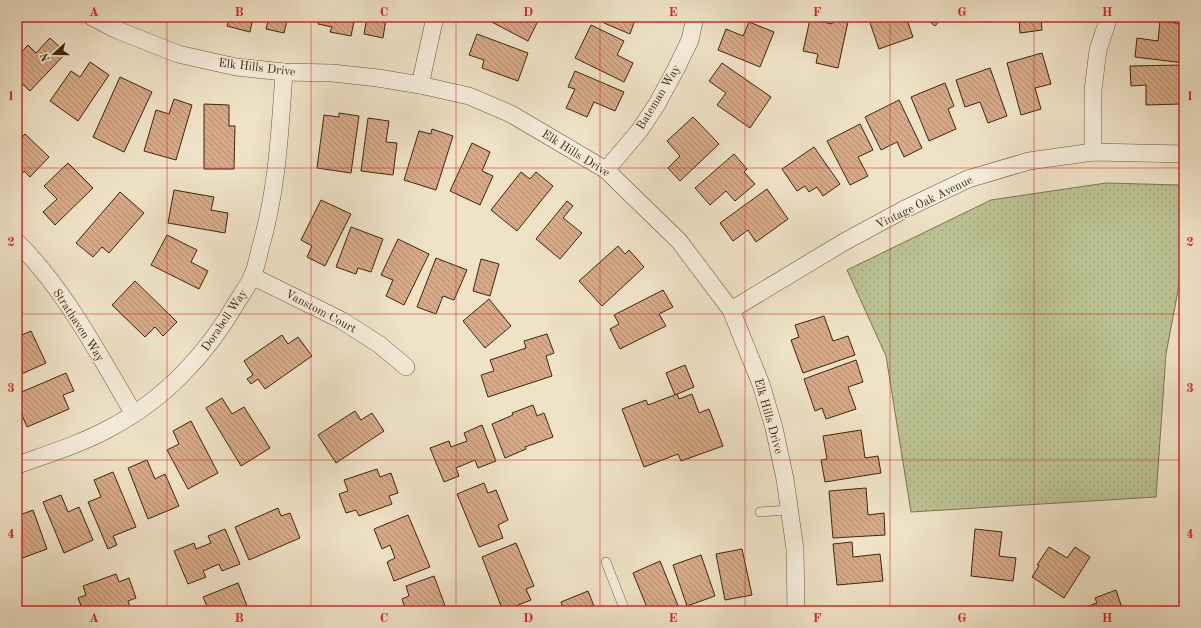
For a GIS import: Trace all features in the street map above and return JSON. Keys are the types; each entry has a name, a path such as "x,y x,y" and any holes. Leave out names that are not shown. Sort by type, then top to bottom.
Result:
{"street":[{"name":"Elk Hills Drive","path":"92,17 115,29 178,54 236,67 284,72 339,74 378,78 420,85 469,96 511,114 606,170 679,240 731,310 761,384 774,428 785,479 795,549 796,611"},
{"path":"420,85 435,17"},
{"name":"Bateman Way","path":"606,170 640,130 657,104 690,40 695,17"},
{"path":"1093,152 1093,90 1098,50 1109,17"},
{"name":"Dorabell Way","path":"17,465 82,442 111,428 134,414 176,381 205,350 229,315 252,276 267,224 280,143 284,72"},
{"name":"Vintage Oak Avenue","path":"731,310 844,242 905,209 968,179 1029,161 1093,152 1184,154"},
{"name":"Strathaven Way","path":"17,242 44,272 70,308 134,414"},
{"name":"Vanstom Court","path":"252,276 341,320 380,345 406,367"}],"lane":[{"path":"760,512 789,510"},
{"path":"606,562 625,611"}],"green space":[{"path":"1106,183 1178,185 1184,197 1184,259 1166,354 1156,497 911,512 886,356 847,270 991,200"}],"building":[{"path":"219,17 253,17 250,32 227,26 229,19"},
{"path":"269,17 288,17 284,33 266,29"},
{"path":"320,17 355,17 351,36 330,32 332,27 318,24"},
{"path":"367,17 402,17 401,21 386,19 383,38 364,34"},
{"path":"482,17 540,17 528,41"},
{"path":"606,17 636,17 630,34 604,23"},
{"path":"833,17 849,17 838,68 816,63 818,54 803,51 810,19 832,24"},
{"path":"868,17 906,17 913,37 879,49"},
{"path":"924,17 943,17 935,26"},
{"path":"1019,17 1041,17 1042,30 1020,33"},
{"path":"1160,21 1184,24 1184,63 1135,57 1137,38 1158,41"},
{"path":"749,22 774,32 760,67 718,50 726,29 743,36"},
{"path":"591,25 624,41 617,55 633,63 624,82 575,58"},
{"path":"477,34 528,53 518,81 482,68 484,60 469,55"},
{"path":"50,38 66,53 30,91 17,79 17,57 28,45 36,53"},
{"path":"1042,53 1051,84 1035,88 1041,109 1021,115 1007,63"},
{"path":"90,62 109,75 78,121 50,101 71,71 80,77"},
{"path":"722,63 771,97 750,128 717,105 726,93 709,81"},
{"path":"1184,65 1184,88 1180,88 1180,104 1146,105 1146,85 1131,86 1130,66"},
{"path":"990,68 1007,116 988,123 980,102 965,107 956,80"},
{"path":"575,71 624,92 615,111 594,102 587,117 566,108 575,89 568,87"},
{"path":"120,77 152,92 124,152 93,137"},
{"path":"945,83 954,106 948,109 956,129 929,141 911,97"},
{"path":"174,99 192,105 176,160 144,151 156,110 169,114"},
{"path":"899,100 922,148 904,157 897,142 881,150 865,117"},
{"path":"204,104 229,105 229,126 235,126 234,169 204,169"},
{"path":"339,113 359,116 351,173 317,168 324,115 339,117"},
{"path":"693,117 719,144 680,181 668,168 680,156 667,141"},
{"path":"368,118 389,121 386,142 397,143 393,175 361,171"},
{"path":"860,124 873,150 858,157 868,176 850,185 827,141"},
{"path":"432,129 453,136 436,190 404,180 419,131 431,134"},
{"path":"25,134 49,157 30,177 24,171 17,179 17,143"},
{"path":"472,143 490,152 482,171 493,176 480,205 450,191"},
{"path":"814,147 840,184 823,196 817,187 809,192 805,186 797,191 782,169"},
{"path":"734,154 747,169 744,172 755,184 735,201 726,191 710,205 695,188"},
{"path":"68,163 93,188 55,225 43,212 57,199 44,186"},
{"path":"521,172 530,179 536,172 553,186 517,231 491,210"},
{"path":"767,189 788,219 756,242 748,230 733,241 720,223"},
{"path":"174,190 214,197 211,210 228,213 225,233 168,223"},
{"path":"120,192 144,213 109,253 102,247 93,257 76,243"},
{"path":"321,200 351,214 325,266 307,257 312,246 301,240"},
{"path":"567,201 573,206 563,218 582,233 560,259 536,239"},
{"path":"351,227 383,239 371,272 358,268 356,274 336,267"},
{"path":"167,235 197,250 191,262 208,271 199,289 151,265"},
{"path":"398,239 429,254 404,305 386,296 393,280 381,275"},
{"path":"618,246 625,254 629,250 644,267 602,306 579,281"},
{"path":"436,258 467,270 454,300 443,296 436,314 417,307"},
{"path":"481,259 499,264 490,296 473,291"},
{"path":"135,281 177,322 163,336 155,327 145,337 112,305"},
{"path":"663,290 673,307 659,314 666,326 620,349 610,329 619,324 614,315"},
{"path":"17,298 22,306 17,309"},
{"path":"489,299 511,326 485,348 463,321"},
{"path":"824,316 833,341 848,336 855,355 803,373 791,340 799,337 795,325"},
{"path":"31,331 46,363 17,376 17,337"},
{"path":"547,334 554,353 546,356 552,376 488,397 481,375 494,371 490,360 526,348 524,341"},
{"path":"282,335 288,344 298,337 312,356 265,389 258,379 251,384 247,379 253,375 244,361"},
{"path":"856,360 863,382 848,387 856,409 826,419 822,408 815,411 804,379"},
{"path":"685,365 694,387 675,395 666,373"},
{"path":"66,373 74,391 63,395 69,409 27,427 17,403 17,394"},
{"path":"677,394 679,399 692,394 699,413 709,409 723,446 681,461 678,454 644,467 622,409 646,400 648,405"},
{"path":"222,398 232,414 244,407 270,448 241,466 206,408"},
{"path":"533,405 537,416 544,413 553,437 525,447 526,449 505,458 492,424 513,415 512,413"},
{"path":"355,411 361,420 372,413 384,431 336,463 318,435"},
{"path":"191,421 218,473 188,489 167,450 179,444 173,431"},
{"path":"482,425 496,461 478,468 475,460 456,468 459,476 444,482 430,448 449,441 451,447 467,441 464,433"},
{"path":"861,430 865,458 878,456 881,473 825,482 821,460 827,459 823,436"},
{"path":"147,460 155,479 165,474 179,506 148,519 128,468"},
{"path":"377,469 380,477 391,473 398,493 389,496 392,504 359,516 356,510 346,513 339,494 348,491 344,480"},
{"path":"113,472 136,527 113,536 117,545 108,549 88,502 101,497 94,480"},
{"path":"484,483 488,493 496,490 508,520 498,525 503,538 479,547 457,494"},
{"path":"866,488 868,515 884,513 885,535 833,538 829,491"},
{"path":"61,495 68,512 79,507 93,540 64,553 43,502"},
{"path":"278,508 281,516 290,513 300,538 249,560 235,527"},
{"path":"33,510 47,549 17,560 17,516"},
{"path":"408,515 430,567 394,581 387,562 395,558 390,545 382,549 374,529"},
{"path":"225,529 240,564 222,571 219,564 203,571 206,577 188,584 174,551 194,543 196,549 211,543 208,536"},
{"path":"975,529 1002,532 999,556 1016,558 1013,581 971,576"},
{"path":"852,542 853,557 880,554 883,581 837,585 833,544"},
{"path":"516,543 534,586 526,589 531,600 503,611 482,557"},
{"path":"1049,547 1067,558 1075,547 1090,557 1064,598 1032,577 1039,566 1037,565"},
{"path":"742,549 752,595 725,600 716,554"},
{"path":"701,555 715,596 687,606 673,565"},
{"path":"660,561 679,608 671,611 658,611 657,607 648,610 633,573"},
{"path":"116,574 119,582 129,578 136,598 128,601 130,607 118,611 83,611 78,598 86,595 83,586"},
{"path":"434,576 447,611 406,611 402,599 409,596 406,586"},
{"path":"238,583 249,611 209,611 203,597"},
{"path":"1116,590 1123,611 1075,611 1097,603 1095,598"},
{"path":"588,591 596,611 564,611 561,602"}]}
